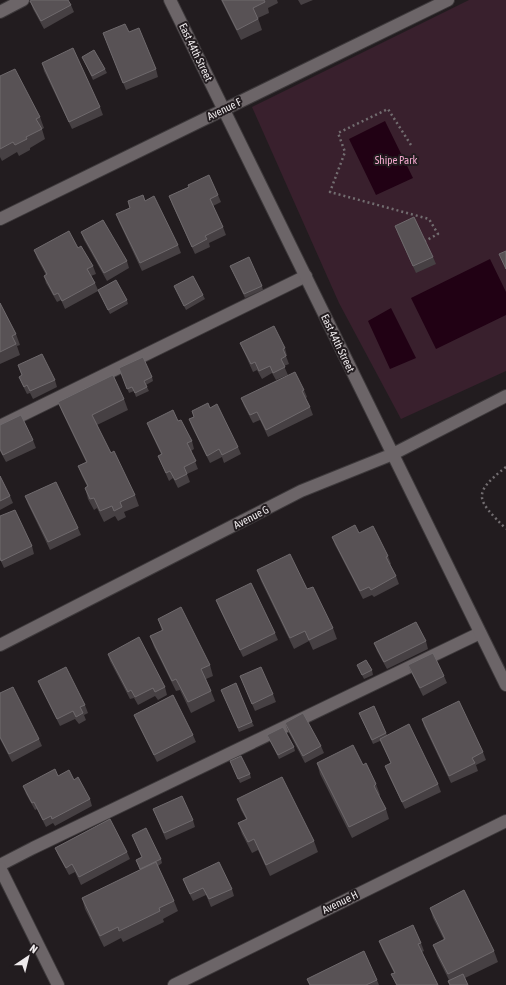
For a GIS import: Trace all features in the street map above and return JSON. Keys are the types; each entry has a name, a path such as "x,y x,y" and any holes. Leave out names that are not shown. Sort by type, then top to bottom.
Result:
{"street":[{"path":"0,12 23,0"},
{"name":"East 44th Street","path":"170,0 506,685"},
{"name":"Avenue F","path":"0,219 448,0"},
{"path":"0,426 306,276"},
{"name":"Avenue G","path":"0,645 301,491 393,454 506,396"},
{"path":"58,985 0,867 40,844 480,633"},
{"name":"Avenue H","path":"174,985 506,821"}],"path":[{"path":"411,145 388,109 338,133 345,152 330,192 429,219 438,234 425,241"},
{"path":"506,467 488,482 483,489 482,496 484,505 506,529"}],"green space":[{"name":"Shipe Park","path":"469,0 506,0 506,371 401,419 339,303 252,107"}],"shaded area":[{"path":"385,121 413,178 376,195 349,139"},
{"path":"490,259 506,292 506,315 436,349 411,298"},
{"path":"391,308 416,358 390,369 368,321"}],"building":[{"path":"68,0 71,5 41,21 30,1"},
{"path":"222,0 264,0 265,2 253,8 258,19 237,30"},
{"path":"125,24 129,32 139,28 156,69 123,83 103,33"},
{"path":"73,48 100,107 69,122 42,63"},
{"path":"94,50 105,69 92,76 82,57"},
{"path":"15,69 40,117 36,119 42,129 26,137 27,139 15,145 13,142 0,149 0,76"},
{"path":"209,175 218,195 210,199 223,227 205,236 207,239 192,247 169,196 189,187 188,185"},
{"path":"143,195 145,201 154,196 178,245 140,263 116,214 130,208 128,201"},
{"path":"414,217 433,257 413,266 395,226"},
{"path":"103,220 127,261 104,273 81,232"},
{"path":"69,231 78,248 81,246 93,266 87,269 95,283 62,301 58,293 54,295 44,276 47,274 34,250"},
{"path":"506,251 506,269 499,254"},
{"path":"249,257 262,286 244,294 230,266"},
{"path":"193,276 203,295 184,306 174,286"},
{"path":"116,280 127,300 108,310 98,290"},
{"path":"0,303 16,334 12,336 16,344 0,352"},
{"path":"274,326 285,348 283,349 286,356 281,359 285,367 273,373 270,366 259,371 255,362 251,364 240,343"},
{"path":"42,354 55,380 30,391 27,385 24,387 19,377 22,375 18,365"},
{"path":"143,357 152,377 144,381 147,387 135,393 132,387 127,389 119,368"},
{"path":"295,372 310,407 266,430 257,412 250,415 241,398"},
{"path":"113,375 124,399 92,415 111,453 114,451 135,495 120,502 122,507 114,511 112,506 100,511 94,498 90,499 85,488 88,486 78,466 87,462 58,402"},
{"path":"208,403 210,408 217,404 238,447 222,455 219,449 207,456 189,419 194,417 192,411"},
{"path":"173,410 178,421 181,420 192,441 187,443 196,461 184,467 187,474 175,480 170,471 166,473 158,456 162,454 147,423"},
{"path":"21,415 33,440 3,455 0,449 0,425"},
{"path":"0,476 10,496 0,501"},
{"path":"56,482 78,528 48,542 25,496"},
{"path":"15,510 32,546 1,561 0,516"},
{"path":"355,525 359,533 373,526 396,576 371,590 369,587 360,591 332,537"},
{"path":"290,554 307,589 313,587 333,628 309,640 305,631 290,638 257,570"},
{"path":"251,583 275,633 240,650 216,600"},
{"path":"181,607 210,665 201,669 211,691 188,702 176,679 172,681 150,636 163,630 158,619"},
{"path":"416,622 426,641 384,662 374,643"},
{"path":"139,637 165,687 155,692 153,688 135,697 131,690 128,692 108,654"},
{"path":"433,653 444,676 420,688 408,665"},
{"path":"366,660 372,670 362,675 357,665"},
{"path":"66,667 85,705 80,707 83,713 76,717 73,711 57,719 38,681"},
{"path":"261,667 273,694 252,704 240,676"},
{"path":"236,683 252,722 238,728 221,690"},
{"path":"13,687 39,739 9,754 0,737 0,693"},
{"path":"173,695 193,735 154,755 134,715"},
{"path":"459,701 483,752 472,758 475,763 449,776 422,719"},
{"path":"374,706 386,733 372,740 359,713"},
{"path":"303,713 321,746 303,756 285,723"},
{"path":"409,724 438,784 402,802 385,766 391,763 380,739"},
{"path":"283,727 294,747 278,755 267,735"},
{"path":"353,745 363,765 366,763 376,784 374,786 386,809 349,827 317,763"},
{"path":"241,756 250,774 238,779 230,761"},
{"path":"55,769 58,776 69,770 74,780 78,777 90,799 52,819 51,816 43,820 34,802 32,803 23,786"},
{"path":"282,777 314,841 266,865 254,839 248,842 238,823 247,819 237,799"},
{"path":"182,796 193,820 164,833 153,809"},
{"path":"110,819 127,852 79,877 72,864 66,868 55,848"},
{"path":"146,828 161,859 140,869 136,860 142,857 132,835"},
{"path":"156,862 174,901 159,908 160,911 119,931 118,927 100,936 82,898"},
{"path":"219,862 232,889 209,899 203,888 190,894 183,879"},
{"path":"464,890 494,951 448,974 433,945 445,939 430,908"},
{"path":"413,925 421,943 418,944 438,985 397,985 391,974 395,973 379,941"},
{"path":"364,951 377,980 366,985 310,985 307,979"},
{"path":"463,974 468,985 450,985 448,981"}]}
